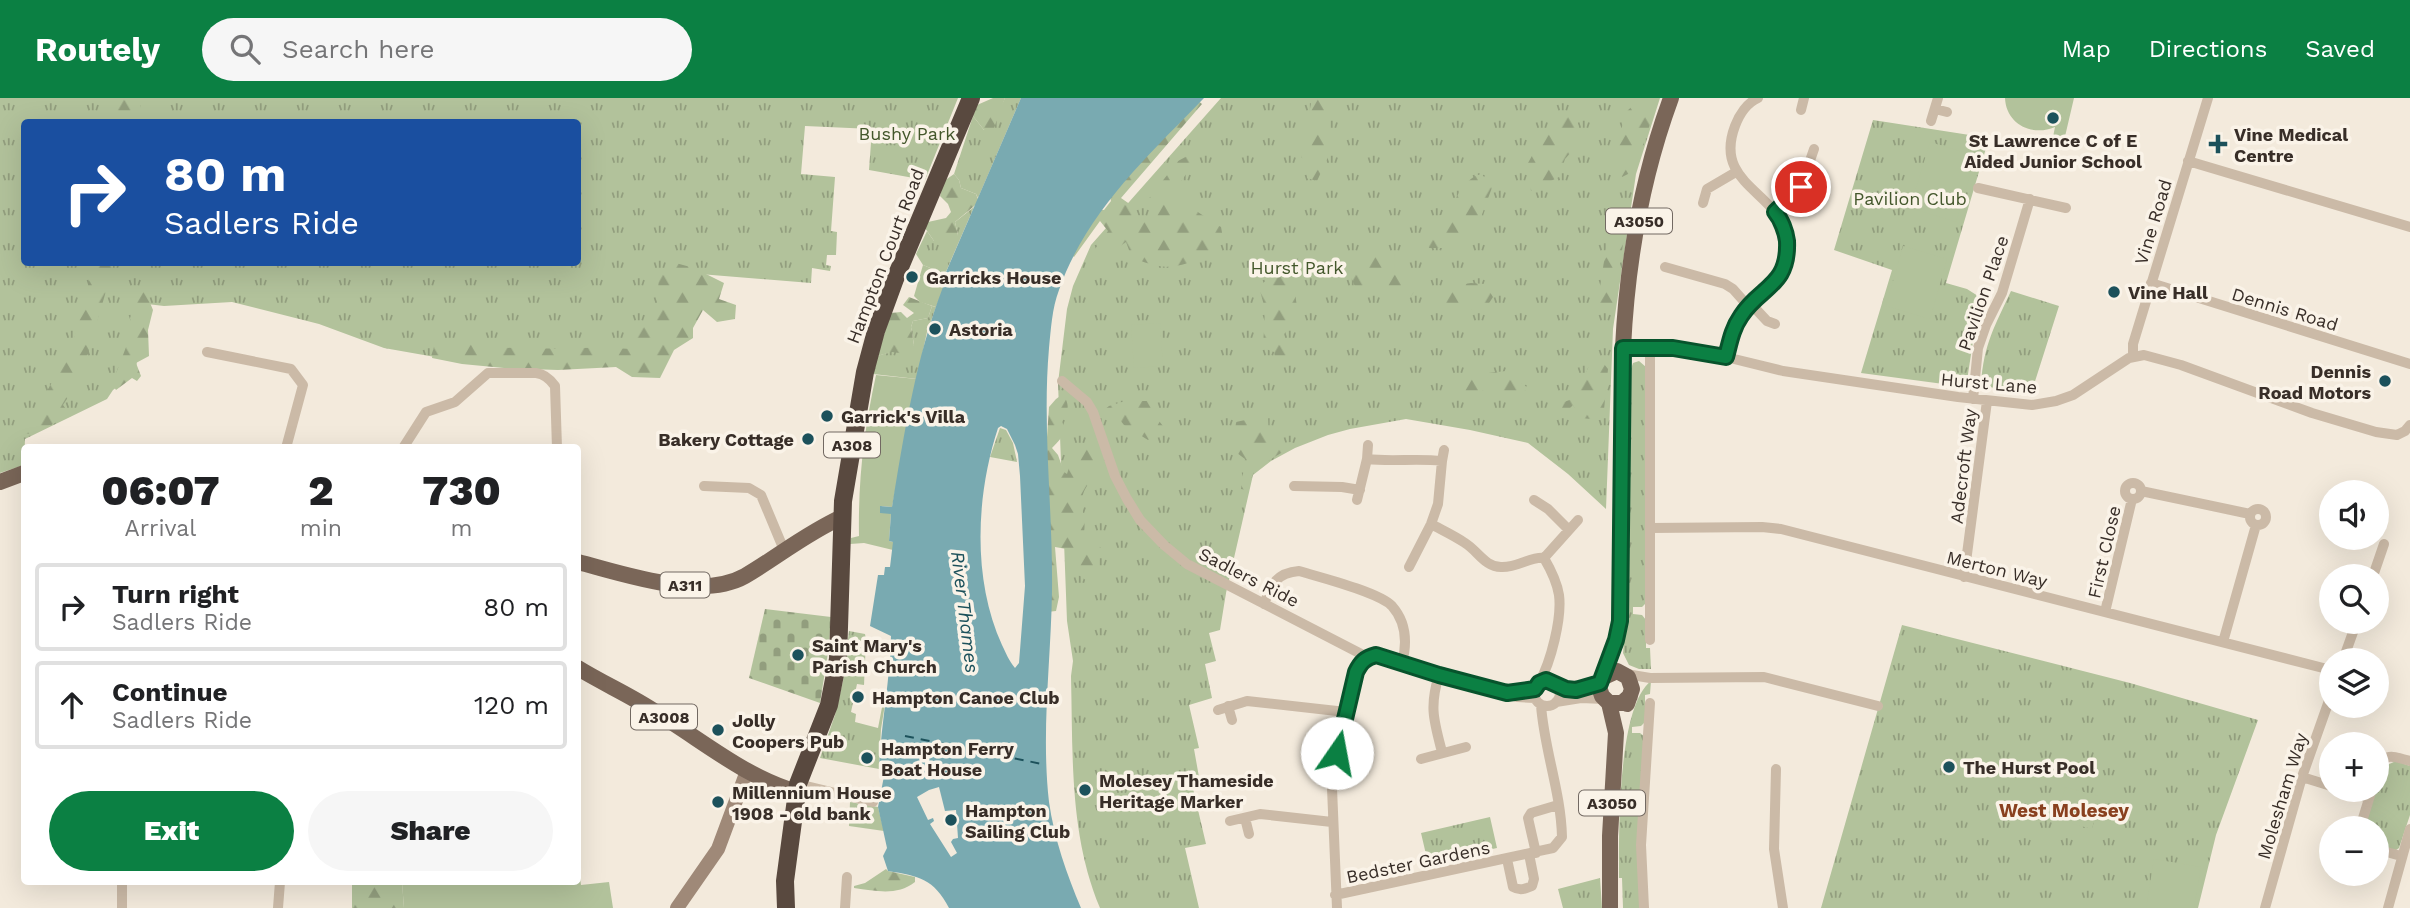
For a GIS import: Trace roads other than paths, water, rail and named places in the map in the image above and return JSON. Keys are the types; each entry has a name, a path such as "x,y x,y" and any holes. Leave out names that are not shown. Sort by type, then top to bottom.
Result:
{"highway":[{"name":"Hampton Court Road","path":"842,517 858,408 876,331 898,270 971,98"},
{"name":"A308","path":"786,908 785,881 798,788 829,705 836,675 841,609 842,517"}],"main road":[{"name":"A3050","path":"1602,680 1620,621 1623,348 1632,262 1647,175 1671,98"},
{"path":"0,482 21,474"},
{"name":"A311","path":"581,563 630,576 679,584 717,586 745,577 813,531 842,517"},
{"name":"A3050","path":"1610,908 1609,854 1616,733 1627,683 1616,640"},
{"name":"A3008","path":"581,670 659,713 772,785 798,788"},
{"path":"1612,671 1627,683 1622,703 1607,701 1600,692 1602,680 1612,671"},
{"name":"A3050","path":"1607,701 1616,733"}],"street":[{"path":"1801,110 1804,98"},
{"path":"1931,121 1938,98"},
{"name":"Vine Road","path":"2133,356 2133,344 2208,98"},
{"path":"1726,357 1732,333 1742,314 1775,283 1783,271 1787,256 1787,237 1779,216 1736,172 1732,162 1730,146 1733,131 1738,118 1755,99"},
{"path":"1935,109 1947,112"},
{"path":"1775,212 1801,187 1814,149"},
{"path":"2188,160 2410,227"},
{"path":"1703,204 1707,189 1736,172"},
{"path":"1978,188 2066,208"},
{"name":"Pavilion Place","path":"1973,399 1978,348 2001,293 2030,199"},
{"path":"1665,267 1725,284 1766,321 1775,324"},
{"name":"Dennis Road","path":"2151,283 2410,364"},
{"name":"Hurst Lane","path":"1623,348 1685,349 1783,371 1987,401 2032,405 2056,401 2088,386 2133,356"},
{"path":"1650,348 1650,640"},
{"path":"207,352 291,369 303,385 287,444"},
{"path":"2133,356 2144,355 2181,365 2376,432 2397,435 2410,425"},
{"path":"406,444 426,412 455,402 488,373 542,374 555,386 557,444"},
{"name":"Sadlers Ride","path":"1062,381 1087,402 1093,412 1115,476 1140,520 1187,564 1367,657 1376,655 1507,693 1607,701"},
{"name":"Adecroft Way","path":"1964,577 1987,401"},
{"path":"1293,486 1331,486 1359,495 1368,445"},
{"path":"1409,567 1438,504 1444,450"},
{"path":"1367,459 1393,462 1413,459 1442,461"},
{"path":"704,485 755,490 761,495 784,550"},
{"name":"First Close","path":"2105,612 2132,499 2139,496 2141,491 2250,514 2250,519 2256,524 2222,642"},
{"path":"1534,500 1548,509 1569,530"},
{"path":"1544,558 1577,520"},
{"path":"1431,524 1468,544 1486,562 1496,567 1516,566 1537,557 1544,558"},
{"name":"Merton Way","path":"1651,527 1771,527 2319,667"},
{"path":"1544,558 1552,571 1559,592 1560,606 1550,654 1555,684 1559,692 1543,697 1546,680 1555,684 1566,689 1576,690 1602,680"},
{"path":"1264,604 1277,578 1286,572 1299,571 1380,598 1392,606 1406,636 1402,663"},
{"name":"Bedster Gardens","path":"1335,895 1553,848 1562,837 1543,726 1543,697 1550,654"},
{"path":"1337,908 1332,822 1333,773 1356,672 1367,657"},
{"path":"1439,675 1432,703 1442,752"},
{"path":"1627,683 1650,678 1764,677 1878,706"},
{"path":"1627,683 1650,678"},
{"path":"1232,720 1223,708 1247,701 1346,712"},
{"path":"1644,908 1642,845 1650,703"},
{"name":"Molesham Way","path":"2265,908 2302,777 2323,718"},
{"path":"1421,759 1466,747"},
{"path":"2389,756 2410,761"},
{"path":"1776,769 1774,849 1783,908"},
{"path":"677,908 718,849 747,771"},
{"path":"2302,777 2319,782"},
{"path":"798,788 873,802"},
{"name":"Bedster Gardens","path":"1507,859 1513,887 1518,890 1532,886 1534,879 1528,818 1531,813 1558,805"},
{"path":"1230,821 1260,814 1332,822"},
{"path":"1245,818 1249,834"},
{"path":"2388,908 2410,829"},
{"path":"2389,853 2401,856"},
{"path":"845,908 846,877"},
{"path":"122,885 122,908"},
{"path":"278,908 280,885"}],"water":[{"name":"River Thames","path":"1021,98 1204,98 1141,164 1102,210 1071,262 1057,297 1052,319 1047,378 1052,591 1046,723 1047,776 1051,816 1066,869 1081,908 949,908 937,891 924,880 888,871 883,856 887,848 878,807 885,771 879,769 891,636 870,626 878,575 884,575 885,567 890,567 893,542 889,541 891,514 880,513 880,506 892,507 912,396 925,341 943,287 940,286","holes":["1001,426 1007,429 1015,445 1020,476 1025,586 1019,663 1015,668 992,619 986,593 980,537 985,481 998,428","939,787 945,811 956,810 958,838 951,842 957,853 951,857 930,824 934,821 933,818 928,820 917,797"]}],"place":[{"name":"St Lawrence C of E Aided Junior School","path":"2053,118"},
{"name":"Vine Medical Centre","path":"2218,144"},
{"name":"Garricks House","path":"912,277"},
{"name":"Vine Hall","path":"2114,292"},
{"name":"Astoria","path":"935,329"},
{"name":"Dennis Road Motors","path":"2385,381"},
{"name":"Garrick's Villa","path":"827,416"},
{"name":"Bakery Cottage","path":"808,439"},
{"name":"Saint Mary's Parish Church","path":"798,655"},
{"name":"Hampton Canoe Club","path":"858,697"},
{"name":"Jolly Coopers Pub","path":"718,730"},
{"name":"Hampton Ferry Boat House","path":"867,758"},
{"name":"The Hurst Pool","path":"1949,767"},
{"name":"Molesey Thameside Heritage Marker","path":"1085,790"},
{"name":"Millennium House 1908 - old bank","path":"718,802"},
{"name":"Hampton Sailing Club","path":"951,820"}],"district":[{"name":"West Molesey","path":"2064,810"}],"park label":[{"name":"Bushy Park","path":"907,133"},
{"name":"Pavilion Club","path":"1910,198"},
{"name":"Hurst Park","path":"1297,267"}]}
